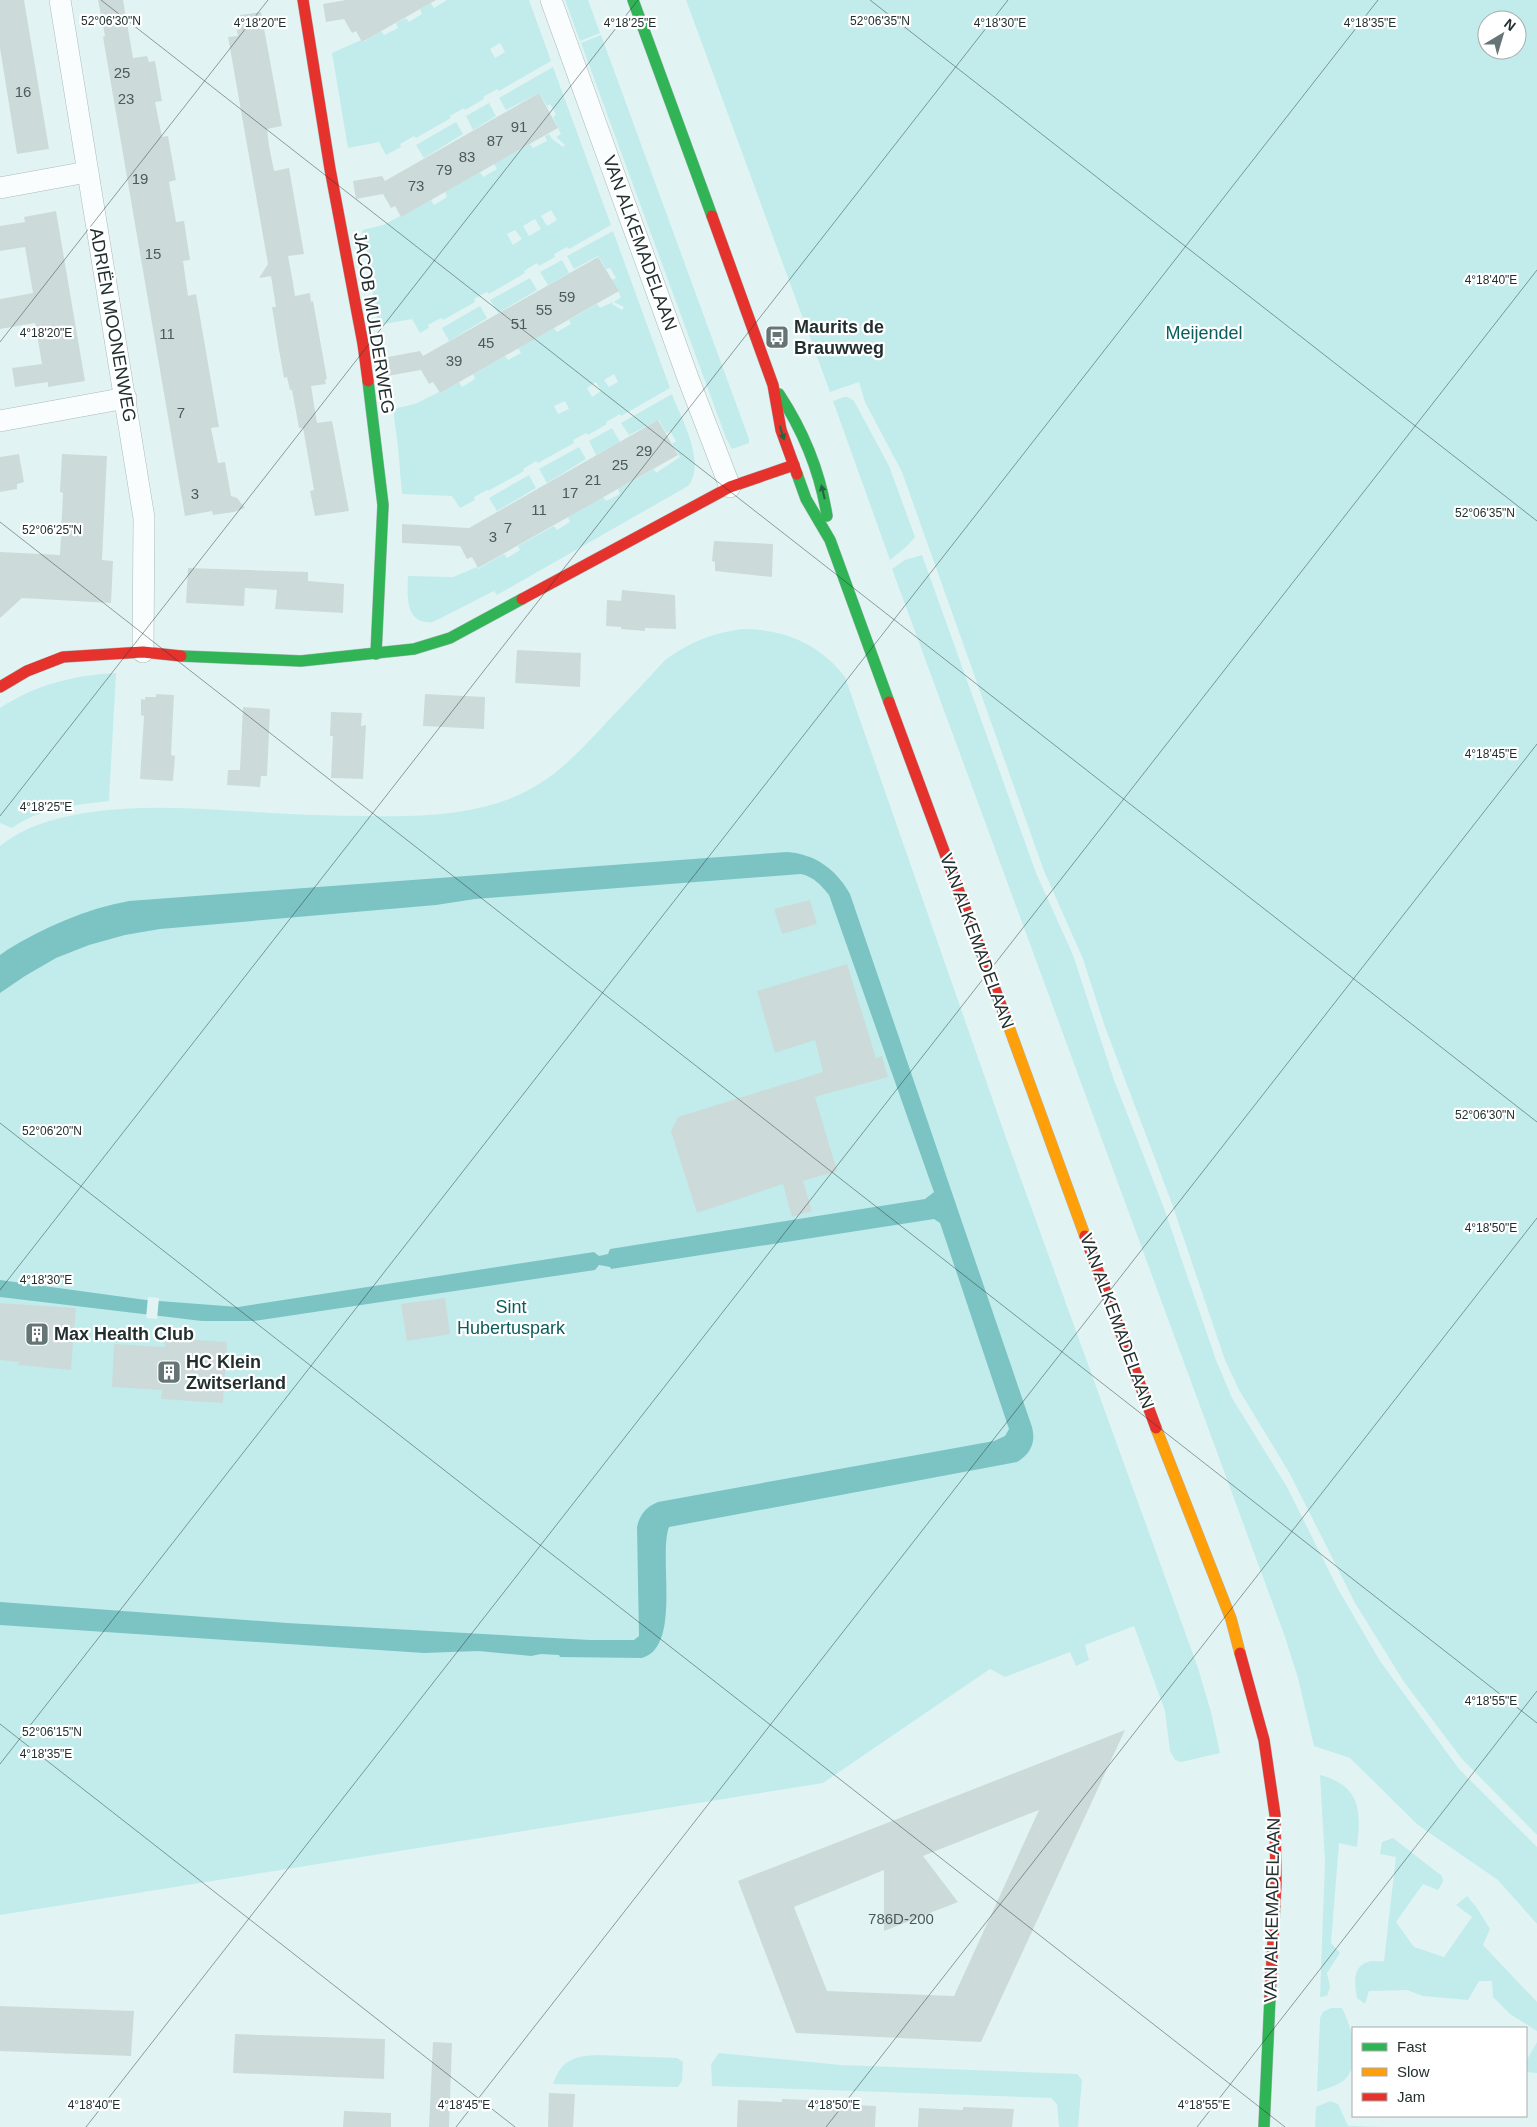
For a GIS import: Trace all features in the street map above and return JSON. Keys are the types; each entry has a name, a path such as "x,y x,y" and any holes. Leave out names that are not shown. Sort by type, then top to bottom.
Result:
{"main road":[{"name":"JACOB MULDERWEG","path":"303,0 330,169 363,344 383,505 376,654"},
{"name":"VAN ALKEMADELAAN","path":"633,0 773,385 781,430 806,499 830,540 1149,1408 1231,1619 1264,1740 1274,1815 1276,1883 1264,2127"},
{"name":"VAN ALKEMADELAAN","path":"773,385 800,425 810,451 824,492 830,540"},
{"path":"0,687 27,671 64,657 143,652 197,658 301,661 414,649 450,638 730,486 794,465"}],"street":[{"name":"ADRIËN MOONENWEG","path":"60,0 144,518 143,652"},
{"name":"VAN ALKEMADELAAN","path":"551,0 688,378 730,486"},
{"path":"0,188 87,172"},
{"path":"0,421 126,398"}],"green space":[{"path":"447,0 529,0 551,61 499,91 497,89 483,97 484,99 450,116 451,118 416,138 414,136 400,144 401,147 386,155 379,142 348,148 332,53 361,40 363,42 381,31 384,35 398,28 396,23 406,18 409,22 422,14 420,9 431,3 434,8","holes":["500,43 505,52 495,58 490,49"]},
{"path":"565,0 588,0 600,33 580,41"},
{"name":"Meijendel","path":"686,0 1537,0 1537,1835 1462,1759 1404,1682 1355,1603 1290,1474 1239,1390 1225,1360 1171,1201 1105,1027 1083,959 1044,871 902,472 865,402 859,382 830,392"},
{"path":"601,35 749,439 749,443 732,449 726,438 581,43"},
{"path":"553,67 611,225 569,249 567,247 554,254 555,257 539,266 537,263 524,271 525,273 489,294 487,292 474,299 475,302 443,320 441,318 428,325 429,328 420,333 412,319 378,325 362,230 383,225 431,200 434,205 447,197 445,192 480,172 483,177 497,169 494,164 530,144 533,148 547,141 545,136 549,134 552,139 563,147 565,145 556,137 561,134 553,117 556,114 550,104 547,106 539,93 506,110 499,98","holes":["551,210 557,220 547,226 541,216","535,219 541,229 529,236 523,226","515,230 522,239 513,245 507,234"]},
{"path":"489,103 496,116 473,130 466,116"},
{"path":"456,122 463,134 424,158 416,145"},
{"path":"613,231 670,388 621,416 620,414 606,422 607,424 588,435 586,433 573,440 574,443 538,463 536,461 523,469 524,471 474,497 475,500 460,508 452,496 402,494 393,409 415,404 459,382 462,387 475,379 473,374 505,356 508,360 521,353 518,348 554,328 557,332 571,324 569,320 597,304 600,308 613,302 612,304 622,310 624,307 614,302 621,297 612,280 616,278 610,268 606,269 598,256 574,269 567,256","holes":["614,374 618,382 609,387 604,380","596,382 601,391 592,397 587,388","565,401 569,409 558,414 554,406"]},
{"path":"562,260 569,273 548,285 540,272"},
{"path":"530,278 537,290 498,313 490,300"},
{"path":"480,306 487,318 449,341 442,328"},
{"path":"672,394 694,453 695,465 693,476 688,486 497,595 494,591 433,622 424,622 417,619 410,608 408,600 408,576 453,577 477,567 478,569 504,554 507,558 520,550 518,546 554,526 557,530 570,522 568,517 603,497 606,501 620,494 618,489 654,469 656,473 680,457 672,444 676,441 670,431 666,433 659,420 629,435 621,423"},
{"path":"844,397 854,401 889,466 915,537 890,560 833,401"},
{"path":"612,428 620,442 596,455 589,441"},
{"path":"579,447 586,459 547,483 539,469"},
{"path":"529,475 536,488 497,511 489,498"},
{"path":"922,555 1036,873 1073,955 1114,1080 1164,1208 1216,1360 1232,1398 1287,1487 1338,1589 1380,1661 1459,1769 1537,1847 1537,1924 1498,1880 1418,1825 1350,1758 1314,1746 1298,1678 1285,1637 892,569 905,560"},
{"name":"Sint Hubertuspark","path":"743,629 787,635 813,647 835,665 845,677 1005,1135 1198,1668 1211,1712 1220,1753 1181,1762 1175,1760 1170,1751 1165,1711 1134,1626 1085,1645 1089,1660 1076,1666 1070,1652 1005,1677 990,1669 823,1783 0,1915 0,846 32,827 55,819 128,808 201,809 357,816 442,814 476,809 509,799 524,792 538,785 562,767 665,660 683,648 702,639"},
{"path":"116,673 109,801 88,803 45,812 25,820 12,828 0,823 0,708 41,687 85,676"},
{"path":"1320,1775 1334,1780 1351,1793 1358,1811 1359,1822 1357,1847 1339,1843 1331,1943 1340,1953 1327,1973 1330,1987 1327,1996 1320,1997 1325,1861"},
{"path":"1393,1838 1442,1876 1443,1882 1438,1890 1423,1884 1396,1922 1414,1947 1444,1957 1472,1917 1456,1905 1467,1896 1490,1929 1483,1945 1537,2002 1537,2031 1510,2014 1493,1997 1492,1981 1479,1981 1468,2000 1423,1996 1407,1990 1369,1991 1365,2004 1357,1998 1355,1977 1359,1968 1370,1961 1384,1961 1396,1857 1380,1854 1382,1842"},
{"path":"1331,2008 1342,2008 1352,2036 1352,2068 1343,2081 1317,2092 1320,2018 1323,2012"},
{"path":"1537,2042 1537,2073 1527,2072 1528,2058"},
{"path":"719,2053 841,2065 1077,2074 1082,2080 1078,2127 1059,2127 1057,2104 1051,2098 712,2086 711,2064"},
{"path":"598,2055 677,2058 683,2062 682,2081 678,2087 553,2084 560,2069 570,2061 575,2058"},
{"path":"1330,2101 1338,2104 1348,2126 1385,2127 1315,2127 1316,2107"}],"shaded area":[{"path":"787,852 807,856 824,864 838,877 850,894 1032,1427 1033,1443 1022,1459 1017,1462 669,1527 666,1541 666,1600 662,1637 654,1650 642,1658 560,1657 559,1655 541,1654 531,1656 478,1651 424,1653 0,1625 0,1602 287,1623 590,1640 634,1640 639,1636 637,1527 644,1512 654,1504 994,1441 1005,1436 1009,1429 940,1223 934,1219 611,1269 610,1267 599,1265 595,1270 254,1321 202,1321 0,1297 0,1280 146,1300 238,1307 594,1252 599,1256 608,1254 610,1249 925,1199 934,1192 829,895 817,882 801,874 475,899 436,905 160,929 125,935 89,945 56,958 0,993 0,955 7,950 66,920 113,904 129,901"}],"pier":[{"path":"148,1297 159,1298 157,1319 146,1318"}],"building":[{"path":"0,0 24,0 49,149 17,154 0,48"},
{"path":"98,0 123,0 133,58 147,56 149,62 155,61 162,101 155,102 162,137 168,136 176,180 169,182 176,222 184,221 190,260 183,261 188,296 196,294 219,427 211,428 218,463 225,462 231,496 237,498 245,508 234,512 213,515 212,511 185,516"},
{"path":"346,0 436,0 362,42 356,31 352,33 344,19 326,22 323,4"},
{"path":"261,12 282,126 267,129 269,146 274,171 289,168 304,254 288,256 295,296 310,293 327,379 325,380 326,384 311,386 317,423 332,421 349,511 315,516 310,491 314,490 303,428 299,428 292,390 290,390 287,377 284,378 272,307 276,307 271,276 259,278 268,264 228,37 238,36 236,27 242,25 240,15"},
{"path":"539,93 558,128 401,217 395,206 391,208 383,194 356,199 353,181 382,176 385,181"},
{"path":"56,211 85,381 48,387 48,382 15,387 12,368 42,364 35,323 0,329 0,299 33,293 25,247 0,251 0,226 25,222 24,217"},
{"path":"598,257 619,291 440,393 433,382 429,384 421,370 387,376 383,358 420,351 423,356"},
{"path":"658,420 678,455 478,568 472,557 467,559 460,546 402,543 402,524 469,528"},
{"path":"19,454 24,482 17,484 17,489 0,492 0,457"},
{"path":"62,454 107,456 102,560 113,561 111,603 22,598 0,618 0,552 60,555 63,493 60,492"},
{"path":"714,541 773,544 772,577 715,571 715,562 712,561"},
{"path":"188,568 308,572 308,581 344,584 343,613 275,609 277,590 245,588 244,606 186,603"},
{"path":"622,590 675,595 676,629 645,628 645,631 606,626 607,600 621,601"},
{"path":"517,650 581,653 580,687 515,683"},
{"path":"156,694 174,695 171,755 175,756 173,781 140,779 144,716 141,715 141,699 145,700 145,697 156,697"},
{"path":"425,694 485,697 484,729 423,726"},
{"path":"243,707 270,709 267,776 261,776 260,787 227,785 228,770 240,770"},
{"path":"331,712 362,713 361,726 366,725 363,779 331,778 333,736 330,736"},
{"path":"810,900 817,924 782,934 774,909"},
{"path":"847,964 876,1058 882,1056 888,1077 815,1097 837,1171 803,1181 812,1211 792,1217 783,1184 697,1213 671,1131 678,1117 823,1072 815,1040 775,1053 757,991"},
{"path":"445,1298 450,1334 407,1341 401,1304"},
{"name":"Max Health Club","path":"0,1303 76,1308 71,1370 18,1365 19,1362 0,1360"},
{"name":"HC Klein Zwitserland","path":"165,1338 227,1342 223,1403 161,1399 162,1390 112,1387 114,1344 165,1347"},
{"path":"1125,1730 981,2042 796,2033 738,1881","holes":["1039,1810 954,1996 827,1991 794,1907 884,1870 884,1931 958,1902 923,1856"]},
{"path":"0,2006 134,2011 131,2056 0,2051"},
{"path":"235,2034 385,2039 384,2079 233,2073"},
{"path":"433,2042 452,2043 449,2127 429,2127"},
{"path":"549,2093 575,2094 573,2127 548,2127"},
{"path":"782,2099 834,2101 833,2104 876,2106 875,2127 737,2127 738,2100 782,2102"},
{"path":"963,2107 1014,2109 1012,2127 918,2127 919,2108 963,2110"},
{"path":"344,2111 391,2113 391,2127 343,2127"}],"traffic: fast":[{"path":"633,0 712,216"},
{"path":"368,381 383,505 376,654"},
{"path":"779,394 810,452 820,483 827,516"},
{"path":"797,474 806,499 830,540 889,702"},
{"path":"181,656 301,661 414,649 450,638 522,599"},
{"path":"1264,2127 1270,1997"}],"traffic: slow":[{"path":"1006,1019 1085,1236"},
{"path":"1156,1428 1231,1619 1240,1653"}],"traffic: jam":[{"path":"303,0 330,169 363,344 368,381"},
{"path":"712,216 773,385 781,430 797,474"},
{"path":"522,599 730,487 794,465"},
{"path":"0,687 27,671 63,657 143,652 181,656"},
{"path":"889,702 1006,1019"},
{"path":"1085,1236 1156,1428"},
{"path":"1240,1653 1264,1740 1275,1815 1276,1883 1270,1997"}],"place":[{"name":"Maurits de Brauwweg","path":"777,337"},
{"name":"Max Health Club","path":"37,1334"},
{"name":"HC Klein Zwitserland","path":"169,1372"}]}
